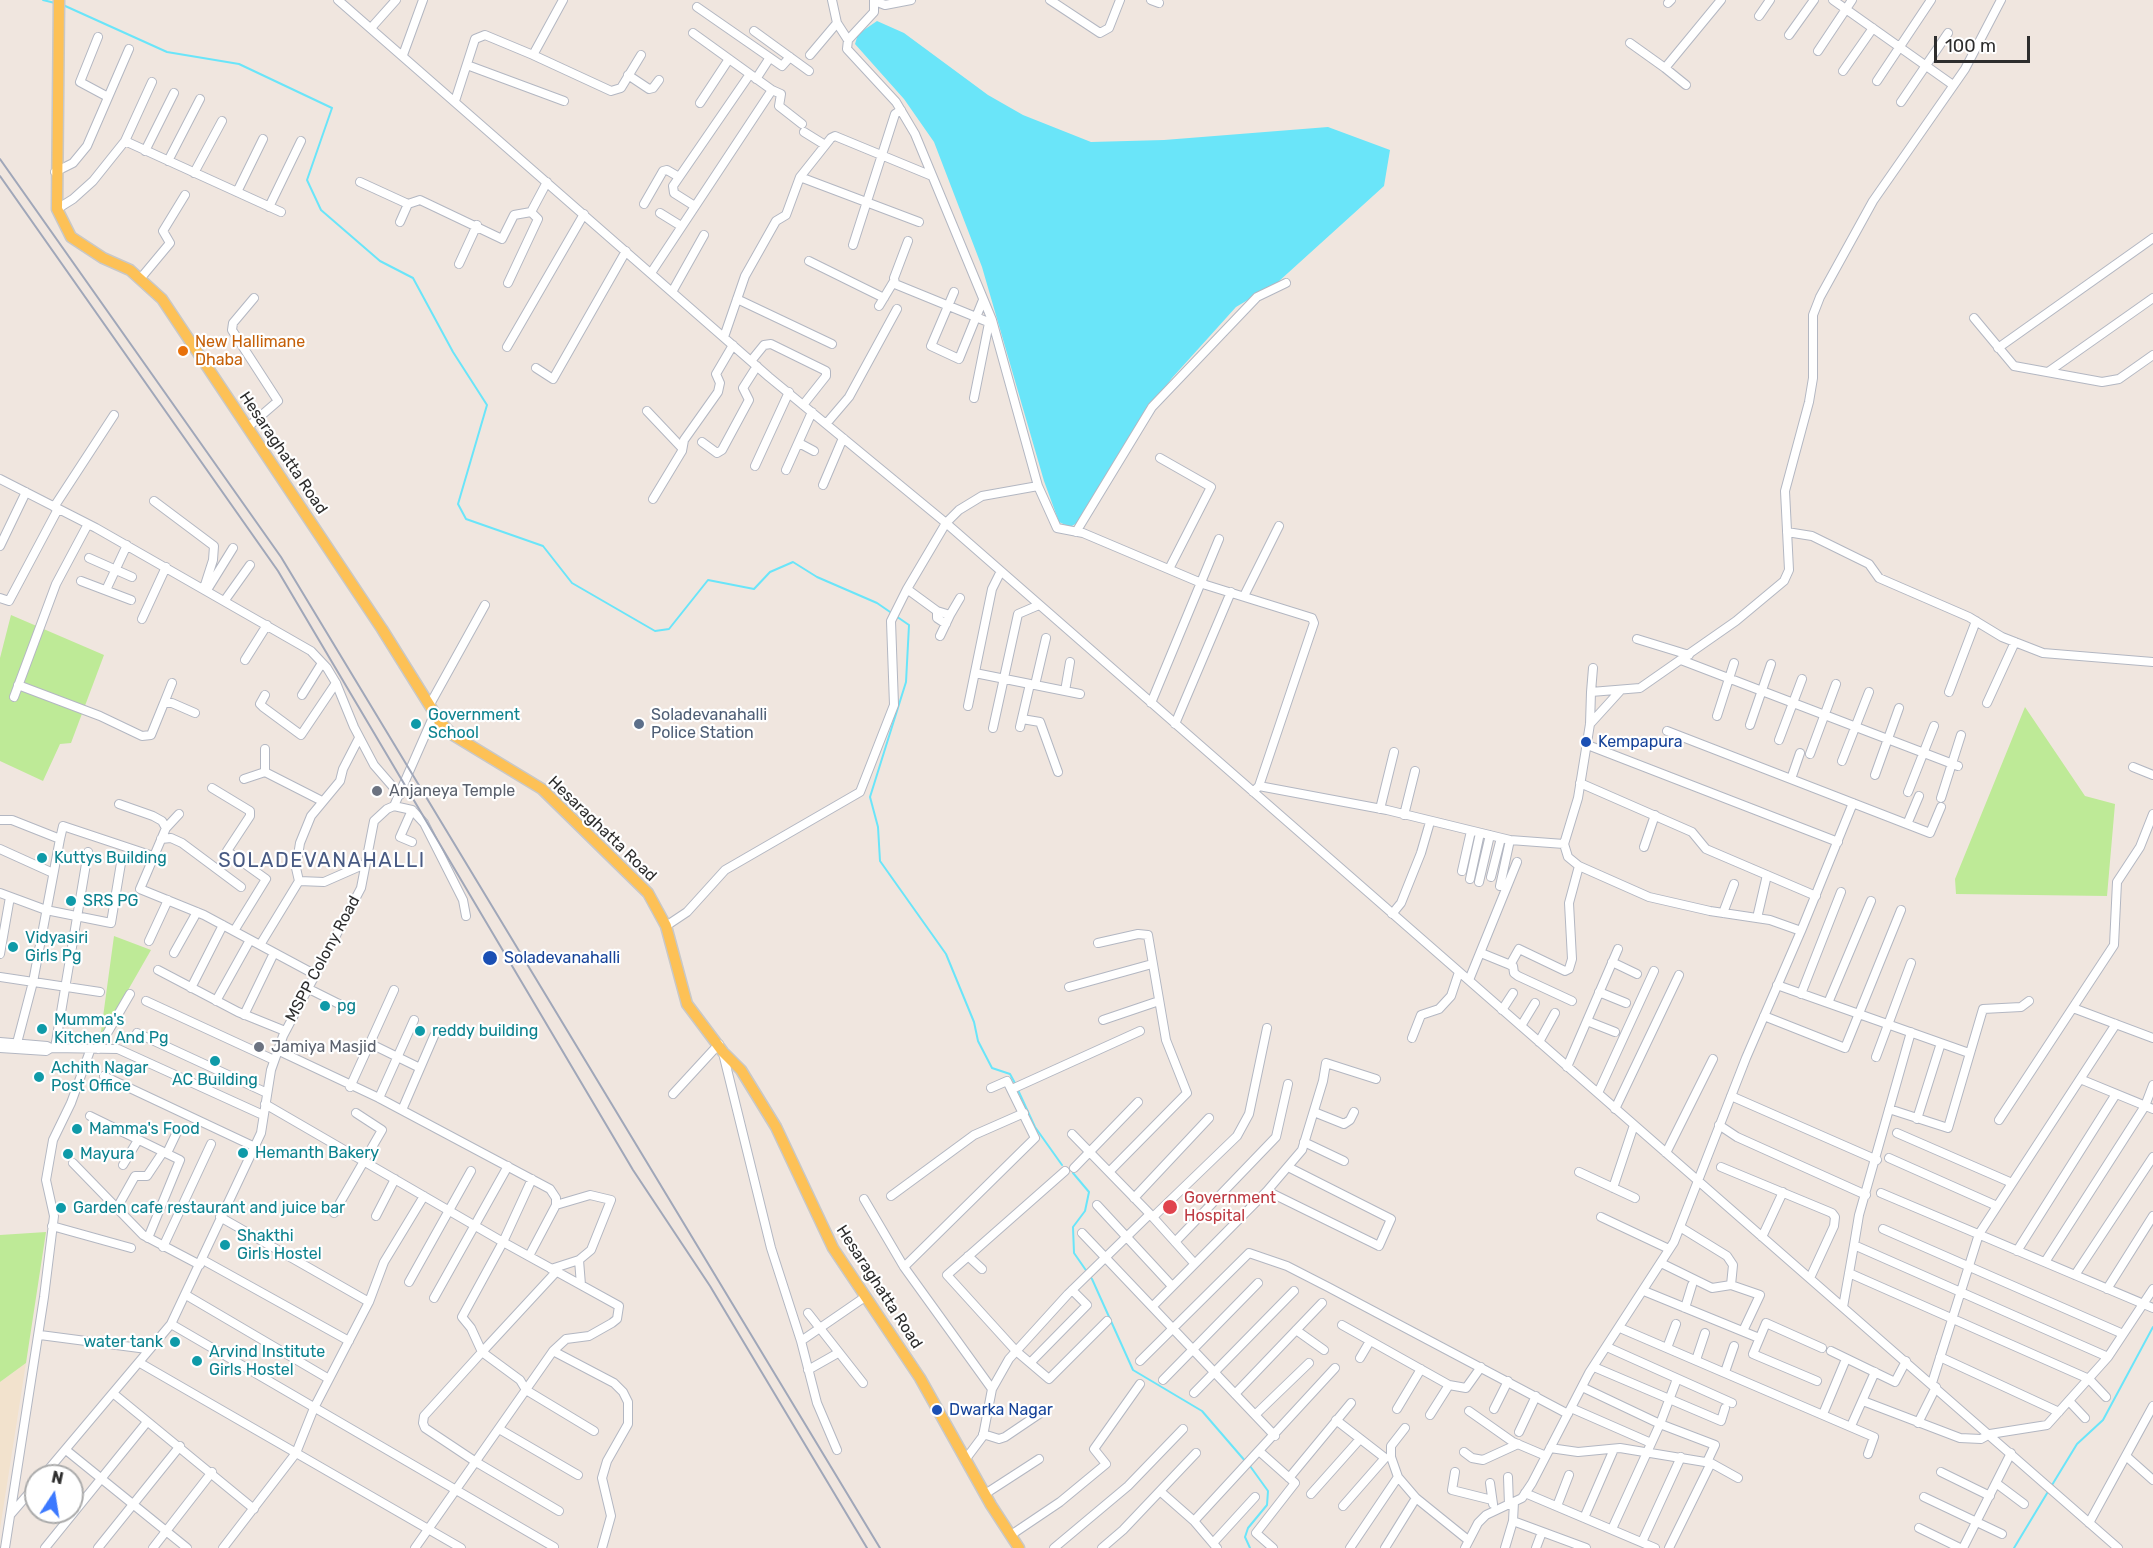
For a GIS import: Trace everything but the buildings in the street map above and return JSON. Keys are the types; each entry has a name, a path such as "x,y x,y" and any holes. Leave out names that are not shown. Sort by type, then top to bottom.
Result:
{"main road":[{"name":"Hesaraghatta Road","path":"59,4 55,172 57,209 71,237 103,258 130,270 162,299 382,629 432,710 453,735 542,789 648,893 666,926 687,1004 741,1070 776,1127 833,1248 920,1378 985,1494 1019,1548"}],"street":[{"path":"338,0 754,364 946,523 1175,724 1256,789 1392,914 2118,1548"},
{"path":"371,28 396,0"},
{"path":"403,55 423,0"},
{"path":"533,55 563,0"},
{"path":"832,0 837,23 848,40"},
{"path":"911,0 885,5 874,0 874,12 848,40 847,49 901,110 915,134 983,300 1038,486 1057,528 1076,532 1203,584 1312,618 1314,623 1256,789"},
{"path":"1050,0 1100,33 1109,28 1120,0"},
{"path":"1665,68 1721,0"},
{"path":"1759,16 1770,0"},
{"path":"1789,35 1814,0"},
{"path":"1833,0 1953,85"},
{"path":"1818,51 1852,0"},
{"path":"1877,81 1931,0"},
{"path":"1592,692 1640,688 1758,604 1784,581 1789,570 1786,483 1809,402 1813,378 1813,315 1820,297 1873,201 1965,69 2001,0"},
{"path":"697,8 782,66 790,57"},
{"path":"810,54 837,23"},
{"path":"1843,71 1873,28"},
{"path":"754,31 809,71"},
{"path":"693,33 772,90 781,94 779,106 825,145"},
{"path":"1901,102 1948,33"},
{"path":"455,101 475,39 479,35 533,55 612,91 621,88 641,55"},
{"path":"98,36 80,82 108,97"},
{"path":"1630,43 1686,85"},
{"path":"55,172 74,163 87,146 129,49"},
{"path":"700,103 729,59"},
{"path":"693,205 674,193 674,186 753,76 769,59"},
{"path":"467,65 564,101"},
{"path":"628,75 649,89 653,88 659,80"},
{"path":"57,209 73,199 93,181 125,141 152,82"},
{"path":"651,273 693,205 772,90"},
{"path":"145,151 174,93"},
{"path":"168,161 200,99"},
{"path":"853,245 895,114 901,110"},
{"path":"194,173 222,121"},
{"path":"724,337 745,276 776,221 786,215 800,177 835,136 932,176"},
{"path":"237,192 263,140"},
{"path":"125,141 281,212"},
{"path":"269,207 301,141"},
{"path":"644,204 663,171 668,170 679,177"},
{"path":"800,177 919,222"},
{"path":"360,182 408,204 420,200 477,225 502,239 514,215 531,212"},
{"path":"531,212 547,182"},
{"path":"140,279 170,243 163,231 184,195"},
{"path":"400,222 408,204"},
{"path":"508,283 538,219 531,212"},
{"path":"660,213 681,226"},
{"path":"507,347 584,214"},
{"path":"459,264 477,225"},
{"path":"672,292 704,235"},
{"path":"1998,348 2153,238"},
{"path":"809,261 882,302 894,281 908,241"},
{"path":"536,368 553,379 626,251"},
{"path":"894,281 991,323"},
{"path":"1076,532 1152,407 1257,297 1286,283"},
{"path":"954,292 932,348 959,358 983,300"},
{"path":"248,427 278,401 232,330 233,323 254,298"},
{"path":"737,298 832,344"},
{"path":"2048,372 2153,298"},
{"path":"826,424 849,397 897,309"},
{"path":"1974,318 2014,366 2102,382 2119,379 2153,355"},
{"path":"974,398 991,323"},
{"path":"702,442 717,453 722,450 749,400 743,388 764,345 771,344 826,371 826,376 803,405"},
{"path":"653,499 682,448 684,440 718,392 720,383 716,374 733,345"},
{"path":"755,466 789,392"},
{"path":"647,411 682,448"},
{"path":"786,470 812,412"},
{"path":"0,598 9,601 56,508 114,415"},
{"path":"823,485 843,438"},
{"path":"799,442 814,451"},
{"path":"1160,458 1211,487 1169,569"},
{"path":"0,479 127,545 311,651 336,683 359,738 374,765 400,795"},
{"path":"666,926 687,912 725,870 861,792 894,705 894,614 907,589 946,523 959,510 982,496 1038,486"},
{"path":"0,546 26,492"},
{"path":"154,501 214,546 206,589"},
{"path":"14,697 56,584 88,524"},
{"path":"1244,596 1279,526"},
{"path":"1786,532 1812,536 1869,564 1879,578 2043,653 2153,662"},
{"path":"1151,703 1203,584 1219,539"},
{"path":"106,590 127,545"},
{"path":"206,589 233,548"},
{"path":"89,558 132,577"},
{"path":"225,600 250,566"},
{"path":"142,619 166,567"},
{"path":"968,706 992,590 1001,571"},
{"path":"81,580 131,600"},
{"path":"907,589 937,611 950,615"},
{"path":"1175,724 1231,592"},
{"path":"940,636 960,598"},
{"name":"MSPP Colony Road","path":"54,1464 140,1363 147,1349 171,1324 186,1295 202,1263 220,1217 261,1133 264,1104 274,1060 285,1030 361,888 374,821 394,806 400,795 432,710 485,604"},
{"path":"993,728 1018,614 1040,605"},
{"path":"937,611 937,618 946,624"},
{"path":"1948,692 1976,621"},
{"path":"245,660 267,625"},
{"path":"1046,638 1021,723 1040,722 1058,772"},
{"path":"1637,639 1689,655"},
{"path":"1987,703 2015,642"},
{"path":"1681,660 1955,764"},
{"path":"1065,691 1070,662"},
{"path":"302,695 322,663"},
{"path":"1717,716 1734,663"},
{"path":"1750,725 1771,664"},
{"path":"1593,668 1590,724 1580,783 1564,844 1568,857 1579,866 1649,897 1757,918 1801,931"},
{"path":"975,673 1080,694"},
{"path":"1779,740 1802,679"},
{"path":"18,685 100,716 142,736 151,735 172,683"},
{"path":"265,695 260,704 301,735 336,683"},
{"path":"1810,754 1836,684"},
{"path":"1590,724 1620,691"},
{"path":"1842,761 1869,692"},
{"path":"164,703 172,703 195,713"},
{"path":"1875,775 1899,708"},
{"path":"1908,792 1934,726"},
{"path":"1667,731 1908,822 1930,833 1955,764 1961,735"},
{"path":"260,945 299,881 296,868 300,843 311,816 340,781 343,769 359,738"},
{"path":"1585,744 1838,842"},
{"path":"265,749 265,772"},
{"path":"1380,809 1394,752"},
{"path":"1791,779 1800,753"},
{"path":"2133,767 2153,775"},
{"path":"1404,815 1414,771"},
{"path":"244,779 265,772 322,801"},
{"path":"1580,783 1692,832 1706,849 1816,896"},
{"path":"212,788 250,811 251,815 227,851 266,879 234,931"},
{"path":"1256,789 1380,809 1506,839 1564,844"},
{"path":"1908,822 1919,796"},
{"path":"1405,1428 1391,1446 1391,1457 1398,1477 1416,1498 1466,1544 1478,1523 1494,1511 1512,1504 1525,1493 1582,1387 1670,1249 1853,803"},
{"path":"119,804 153,816 166,828"},
{"path":"394,806 412,810 424,823 464,900 466,916"},
{"path":"412,810 400,837 412,842"},
{"path":"179,814 166,828 140,889 197,912 314,974"},
{"path":"1999,1120 2114,945 2117,882 2140,847 2153,814"},
{"path":"1644,847 1655,815"},
{"path":"0,820 12,820 60,838"},
{"path":"1392,914 1401,903 1421,853 1430,822"},
{"path":"18,1043 33,982 63,826 153,856"},
{"path":"1462,871 1475,832"},
{"path":"1470,879 1475,832"},
{"path":"1479,882 1490,835"},
{"path":"161,839 171,838 182,843 241,887"},
{"path":"1491,877 1506,839"},
{"path":"1500,886 1506,839"},
{"path":"0,849 54,873"},
{"path":"0,1048 46,1052 53,1048 66,988 88,852"},
{"path":"1469,980 1517,862"},
{"path":"0,893 46,910 111,923 121,863"},
{"path":"299,881 324,882 365,864"},
{"path":"1510,965 1519,949 1565,971 1569,969 1572,959 1569,903 1579,866"},
{"path":"1757,918 1767,875"},
{"path":"1723,913 1734,884"},
{"path":"1802,994 1841,892"},
{"path":"0,954 10,897"},
{"path":"149,941 168,900"},
{"path":"1828,1003 1871,901"},
{"path":"1764,1016 1845,1048 1901,910"},
{"path":"174,953 197,912"},
{"path":"191,988 223,925"},
{"path":"1098,943 1138,934 1148,935 1166,1040 1187,1093 1109,1172"},
{"path":"216,1001 250,940"},
{"path":"1567,1067 1618,949"},
{"path":"244,1015 274,953"},
{"path":"1480,953 1510,965 1518,976 1572,1001"},
{"path":"1612,962 1637,974"},
{"path":"1876,1057 1911,963"},
{"path":"1069,987 1152,964"},
{"path":"158,970 244,1015 285,1030"},
{"path":"1598,1093 1654,971"},
{"path":"1412,1038 1421,1015 1439,1009 1451,996 1459,972"},
{"path":"1615,1109 1679,975"},
{"path":"0,976 100,992"},
{"path":"1777,985 1969,1053"},
{"path":"307,988 350,1009"},
{"path":"350,1087 394,990"},
{"path":"1599,992 1626,1003"},
{"path":"1502,1010 1513,993"},
{"path":"5,1548 40,1335 54,1215 46,1180 53,1140 95,1048 130,994"},
{"path":"146,1001 274,1060"},
{"path":"1103,1020 1159,1001"},
{"path":"1889,1109 1945,1129 1950,1125 1983,1009 2021,1007 2030,1001"},
{"path":"1521,1026 1535,1003"},
{"path":"2073,1008 2153,1038"},
{"path":"1539,1042 1555,1013"},
{"path":"379,1098 414,1020"},
{"path":"1587,1021 1615,1032"},
{"path":"1918,1423 1934,1385 1940,1357 1979,1234 2116,1024"},
{"path":"966,1460 983,1434 992,1389 1016,1351 1072,1290 1126,1237 1237,1136 1249,1114 1267,1028"},
{"path":"1015,1088 1140,1031"},
{"path":"1843,1307 1866,1195 1911,1032"},
{"path":"137,1033 267,1093"},
{"path":"402,1110 434,1036"},
{"path":"0,1042 53,1048 118,1049 263,1115"},
{"path":"1917,1119 1941,1043"},
{"path":"371,1044 420,1068"},
{"path":"673,1094 721,1048 771,1248 801,1341 817,1403 837,1450"},
{"path":"277,1050 350,1087 379,1098 550,1189 556,1198 556,1205 529,1257"},
{"path":"1665,1153 1713,1059"},
{"path":"1153,1306 1266,1191 1302,1150 1326,1063 1376,1079"},
{"path":"104,1076 255,1147"},
{"path":"2080,1079 2149,1107"},
{"path":"904,1267 1035,1138 1015,1088 1007,1081 991,1088"},
{"path":"1175,1242 1276,1137 1288,1084"},
{"path":"2045,1263 2149,1107 2153,1085"},
{"path":"2017,1251 2116,1094"},
{"path":"1731,1096 1877,1160"},
{"path":"1107,1321 1050,1379 1016,1351 947,1275 1090,1153 1138,1102"},
{"path":"264,1104 529,1257 619,1306 617,1319 589,1336 560,1342 553,1350 415,1548"},
{"path":"1314,1112 1344,1124 1354,1112"},
{"path":"334,1213 382,1130 356,1113"},
{"path":"891,1196 974,1135 1024,1113"},
{"path":"90,1116 180,1160 148,1238"},
{"path":"1134,1198 1209,1118"},
{"path":"1613,1188 1634,1125"},
{"path":"1719,1125 1737,1137 1866,1195"},
{"path":"117,1208 135,1176 147,1176 177,1132"},
{"path":"1897,1133 2012,1183"},
{"path":"1072,1134 1194,1263"},
{"path":"123,1165 138,1140"},
{"path":"1304,1142 1344,1161"},
{"path":"163,1247 211,1144"},
{"path":"2075,1275 2153,1157"},
{"path":"1889,1158 1997,1206"},
{"path":"73,1163 148,1238 163,1247 202,1263 349,1341"},
{"path":"434,1298 508,1166"},
{"path":"1266,1191 1379,1246 1391,1219 1287,1167"},
{"path":"1721,1167 1836,1217 1810,1278"},
{"path":"409,1282 471,1170"},
{"path":"1579,1173 1635,1198"},
{"path":"376,1216 395,1179"},
{"path":"532,1179 503,1242 462,1317 471,1328 482,1352 520,1380 526,1390 594,1431"},
{"path":"1762,1237 1783,1192"},
{"path":"1881,1193 2153,1308"},
{"path":"556,1205 590,1195 611,1200 591,1250 579,1260 554,1270 424,1416 423,1423 425,1428 476,1462 559,1511"},
{"path":"223,1548 296,1453 314,1408 369,1302 384,1262 423,1196"},
{"path":"864,1199 904,1267 992,1389"},
{"path":"1097,1205 1172,1286"},
{"path":"2107,1289 2153,1216"},
{"path":"220,1217 369,1302"},
{"path":"1601,1217 1670,1249"},
{"path":"52,1226 131,1248"},
{"path":"1680,1227 1727,1256 1733,1265 1731,1285"},
{"path":"1883,1229 2123,1334"},
{"path":"1082,1233 1275,1436"},
{"path":"1854,1245 2108,1357"},
{"path":"1140,1361 1249,1254 1287,1266 1536,1396 1649,1447 1709,1463 1738,1478"},
{"path":"968,1256 982,1269"},
{"path":"579,1260 581,1285"},
{"path":"1661,1263 1712,1288 1731,1285 1760,1295 1743,1331"},
{"path":"1849,1273 2089,1379 2106,1397"},
{"path":"1163,1380 1258,1283"},
{"path":"1685,1308 1692,1285"},
{"path":"1863,1401 1960,1438 1981,1439 1990,1434 2047,1425 2108,1357 2153,1289"},
{"path":"1031,1362 1087,1305 1072,1290"},
{"path":"1194,1393 1294,1291"},
{"path":"1644,1291 1760,1338"},
{"path":"186,1295 329,1379"},
{"path":"801,1341 865,1297"},
{"path":"1235,1394 1322,1303"},
{"path":"808,1313 863,1383"},
{"path":"1817,1381 1753,1354 1766,1323 1822,1348"},
{"path":"171,1324 554,1547"},
{"path":"1667,1348 1676,1324"},
{"path":"1342,1325 1449,1385 1466,1388 1481,1367"},
{"path":"1620,1328 1874,1437 1868,1454"},
{"path":"1296,1330 1324,1350"},
{"path":"1696,1360 1705,1333"},
{"path":"40,1335 147,1349"},
{"path":"1360,1358 1370,1341"},
{"path":"1725,1372 1734,1346"},
{"path":"1594,1367 1669,1401 1721,1420 1729,1406 1607,1347"},
{"path":"553,1350 614,1383 623,1392 628,1402 628,1424 607,1461 602,1478 611,1516 602,1548"},
{"path":"1831,1351 1895,1382 1906,1361"},
{"path":"808,1370 838,1353"},
{"path":"1940,1357 2059,1412"},
{"path":"1823,1414 1846,1359"},
{"path":"140,1363 461,1548"},
{"path":"1255,1415 1309,1363"},
{"path":"1194,1521 1275,1436 1335,1368"},
{"path":"1397,1409 1421,1369"},
{"path":"1851,1426 1875,1372"},
{"path":"1612,1529 1660,1424 1677,1379"},
{"path":"1494,1409 1508,1381"},
{"path":"1011,1535 1060,1502 1106,1464 1094,1449 1140,1384"},
{"path":"1430,1415 1449,1385"},
{"path":"1582,1387 1660,1424 1715,1445 1709,1463 1669,1548"},
{"path":"114,1394 212,1472 254,1509"},
{"path":"1519,1432 1536,1396"},
{"path":"2068,1401 2085,1418"},
{"path":"1289,1478 1351,1403"},
{"path":"2089,1523 2153,1406"},
{"path":"1469,1411 1518,1444 1546,1456"},
{"path":"983,1434 999,1439 1041,1412"},
{"path":"1336,1420 1385,1458 1343,1506"},
{"path":"45,1548 147,1422"},
{"path":"499,1429 578,1475"},
{"path":"1054,1548 1128,1486 1183,1429"},
{"path":"1311,1494 1360,1439"},
{"path":"1464,1452 1472,1458 1483,1460 1518,1444"},
{"path":"98,1548 180,1446"},
{"path":"1550,1448 1578,1452 1649,1447"},
{"path":"1584,1518 1614,1449"},
{"path":"66,1450 187,1548"},
{"path":"1259,1451 1296,1483 1256,1533 1273,1548"},
{"path":"1102,1548 1161,1492 1196,1453"},
{"path":"1919,1528 1961,1548 1977,1522 2011,1453"},
{"path":"2126,1456 2153,1480"},
{"path":"1642,1542 1681,1457"},
{"path":"985,1494 1039,1459"},
{"path":"153,1548 212,1472"},
{"path":"1455,1472 1452,1490 1492,1500"},
{"path":"1941,1472 1990,1496"},
{"path":"1557,1506 1569,1475"},
{"path":"1350,1548 1398,1477"},
{"path":"1505,1548 1513,1521 1508,1477"},
{"path":"1490,1483 1494,1511"},
{"path":"1996,1483 2024,1504"},
{"path":"1161,1492 1194,1521 1215,1546 1254,1497"},
{"path":"1525,1493 1655,1548"},
{"path":"1924,1497 2002,1534"},
{"path":"1385,1548 1416,1498"},
{"path":"10,1515 24,1499"},
{"path":"1513,1521 1586,1548"},
{"path":"1536,1548 1542,1532"}],"shaded area":[{"path":"26,1363 0,1529 0,1382"}],"green space":[{"path":"11,615 104,655 71,743 60,744 43,781 0,761 0,658"},
{"path":"2025,707 2085,796 2115,804 2107,896 1956,894 1955,879"},
{"path":"114,936 151,950 100,1039"},
{"path":"46,1232 26,1363 0,1382 0,1235"}],"water":[{"path":"877,21 904,33 988,95 1023,115 1091,142 1164,140 1328,127 1390,150 1384,186 1278,282 1236,307 1172,378 1132,433 1079,522 1070,527 1059,522 1044,481 982,267 934,142 904,99 855,44 858,34"}],"waterway":[{"path":"43,0 55,3"},
{"path":"63,5 167,52 239,64 332,108 307,180 321,210 380,261 413,278 453,352 487,405 458,504 466,519 543,546 572,583 655,631 669,629 708,580 754,589 770,572 793,562 817,577 877,603 909,625 906,682 870,797 878,827 880,861 946,954 974,1022 978,1041 992,1068 1010,1074 1016,1085"},
{"path":"1018,1090 1035,1127 1062,1165"},
{"path":"1073,1173 1089,1192 1085,1211 1073,1227 1074,1253 1092,1279 1133,1370 1202,1411 1246,1462"},
{"path":"2052,1485 2077,1444 2103,1420 2153,1327"},
{"path":"1250,1466 1268,1491 1267,1505 1248,1528 1245,1537 1250,1548"},
{"path":"2014,1548 2049,1490"}],"railway":[{"path":"0,159 281,557 880,1548"},
{"path":"0,176 278,571 633,1170 710,1286 867,1548"}],"place":[{"name":"New Hallimane Dhaba","path":"183,351"},
{"name":"Government School","path":"416,724"},
{"name":"Soladevanahalli Police Station","path":"639,724"},
{"name":"Kempapura","path":"1586,742"},
{"name":"Anjaneya Temple","path":"377,791"},
{"name":"Kuttys Building","path":"42,858"},
{"name":"SRS PG","path":"71,901"},
{"name":"Vidyasiri Girls Pg","path":"13,947"},
{"name":"Soladevanahalli","path":"490,958"},
{"name":"pg","path":"325,1006"},
{"name":"Mumma's Kitchen And Pg","path":"42,1029"},
{"name":"reddy building","path":"420,1031"},
{"name":"Jamiya Masjid","path":"259,1047"},
{"name":"AC Building","path":"215,1061"},
{"name":"Achith Nagar Post Office","path":"39,1077"},
{"name":"Mamma's Food","path":"77,1129"},
{"name":"Hemanth Bakery","path":"243,1153"},
{"name":"Mayura","path":"68,1154"},
{"name":"Government Hospital","path":"1170,1207"},
{"name":"Garden cafe restaurant and juice bar","path":"61,1208"},
{"name":"Shakthi Girls Hostel","path":"225,1245"},
{"name":"water tank","path":"175,1342"},
{"name":"Arvind Institute Girls Hostel","path":"197,1361"},
{"name":"Dwarka Nagar","path":"937,1410"}],"district":[{"name":"SOLADEVANAHALLI","path":"322,861"}]}
